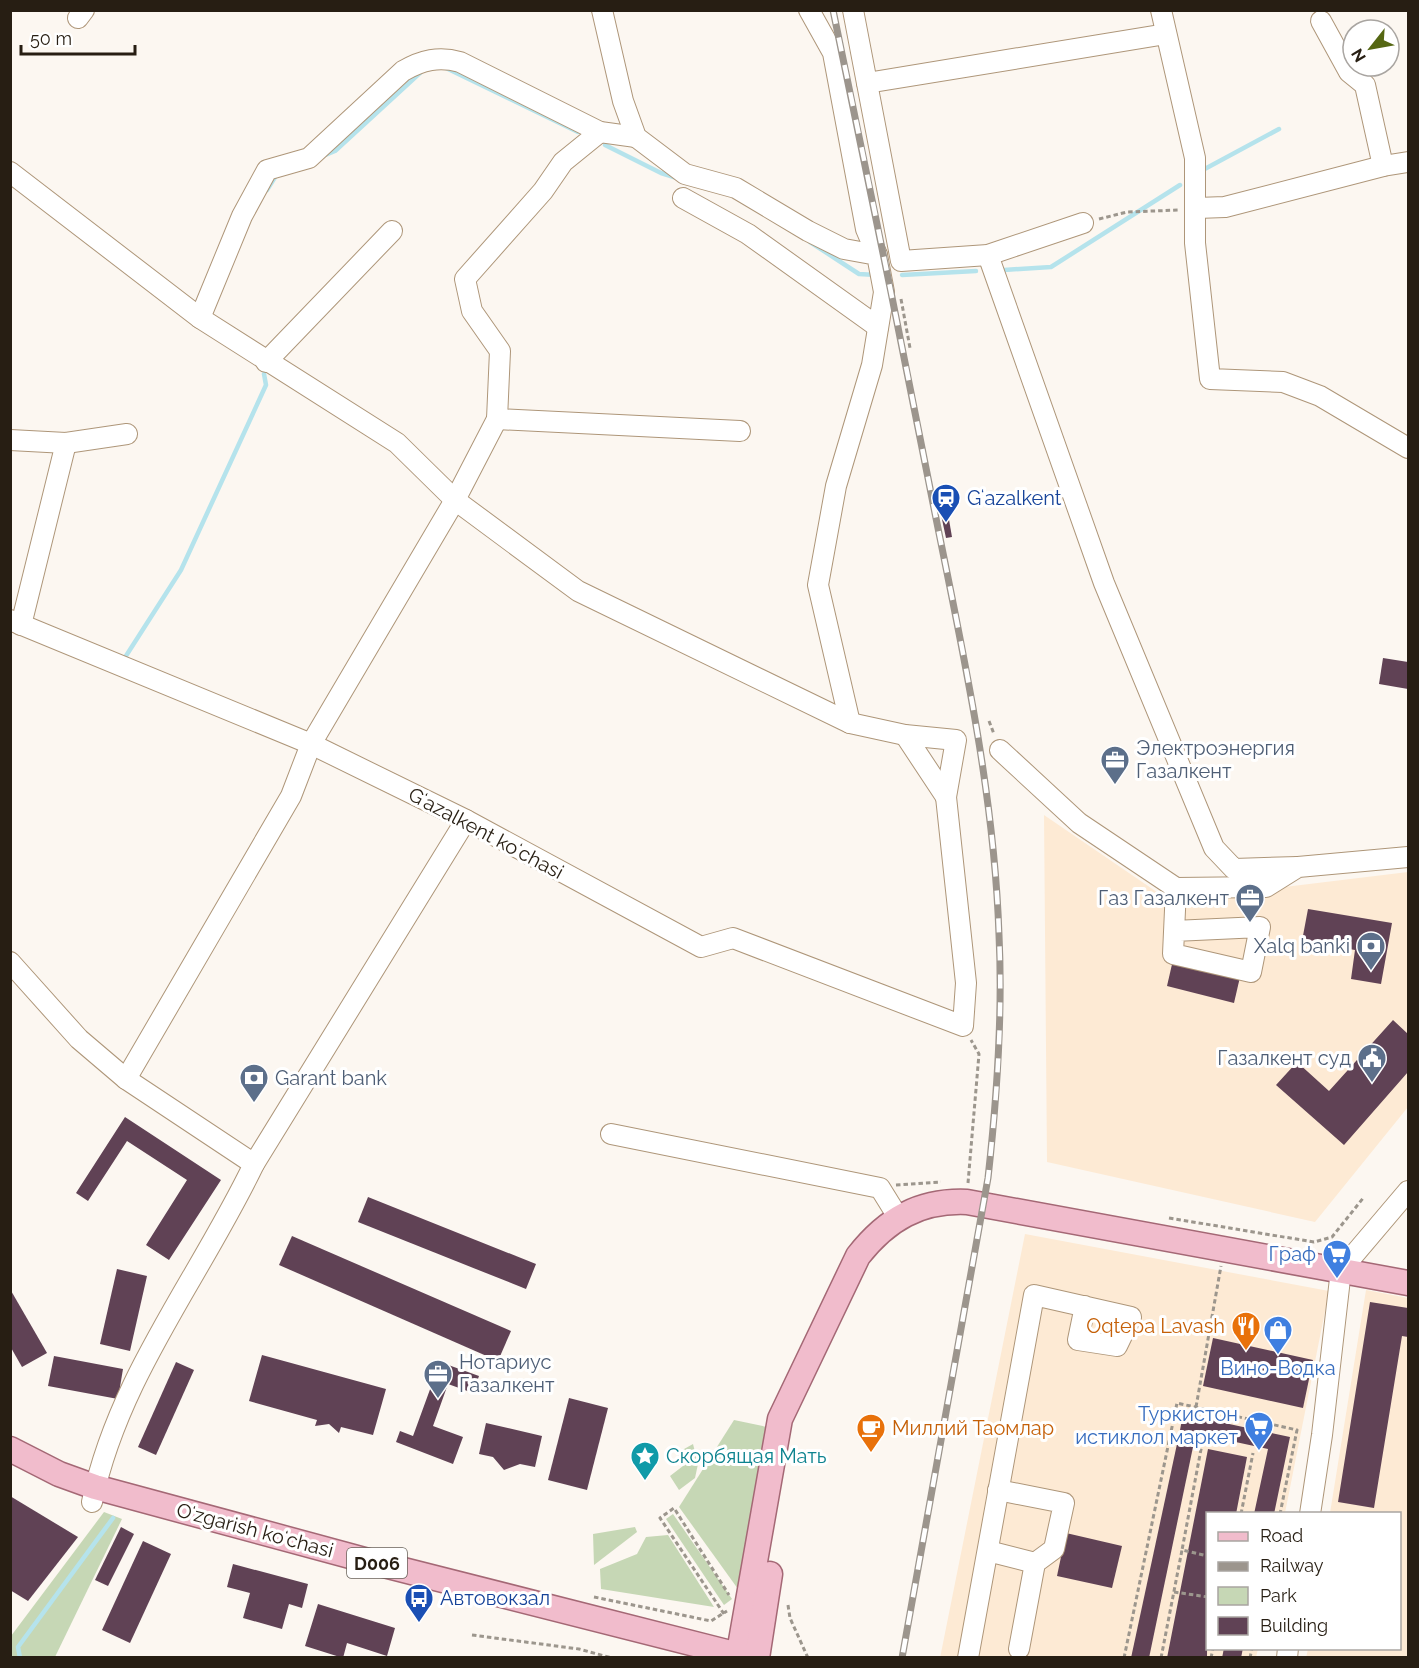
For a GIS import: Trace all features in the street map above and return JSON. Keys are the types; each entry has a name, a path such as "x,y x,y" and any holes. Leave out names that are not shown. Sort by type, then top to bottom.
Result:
{"main road":[{"path":"746,1657 780,1419 853,1264 876,1235 898,1217 932,1203 967,1202 1408,1282"},
{"name":"Oʻzgarish koʻchasi","path":"10,1449 59,1474 93,1495 689,1658"},
{"name":"Oʻzgarish koʻchasi","path":"10,1467 56,1489 93,1495 372,1562 746,1657"}],"street":[{"path":"602,10 623,102 636,137"},
{"path":"809,10 832,53 866,229 877,255 884,292 872,365 836,486 818,585 850,723"},
{"path":"853,10 901,261 988,255 1083,223"},
{"path":"1161,10 1195,158 1197,208 1195,243 1210,379 1283,382 1320,396 1408,448"},
{"path":"1321,21 1349,72 1365,85 1383,166"},
{"path":"867,83 1166,34"},
{"path":"200,318 242,216 267,170 309,158 403,71 417,63 446,58 460,62 600,132 636,137 685,174 736,188 808,231 844,249 877,255"},
{"path":"126,1078 291,796 311,744 455,500 497,419 500,351 472,311 465,279 543,191 563,162 600,132"},
{"path":"1197,208 1225,207 1383,166 1408,162"},
{"path":"10,172 200,318 397,443 455,500 578,591 850,723 905,735 957,740 946,797 966,983 963,1026"},
{"path":"683,198 748,234 878,327"},
{"path":"267,362 392,231"},
{"path":"988,255 1104,583 1214,848 1234,870 1408,857"},
{"path":"497,419 740,431"},
{"path":"10,440 66,442 127,434"},
{"path":"16,622 66,442"},
{"name":"Gʻazalkent koʻchasi","path":"16,622 311,744 466,820 701,947 732,938 963,1026"},
{"path":"905,735 946,797"},
{"path":"1000,750 1078,823 1176,888 1266,887 1298,867"},
{"path":"93,1495 116,1422 143,1361 228,1218 254,1164 466,820"},
{"path":"1174,931 1176,888"},
{"path":"10,962 79,1039 126,1078 254,1164"},
{"path":"611,1134 880,1188 898,1217"},
{"path":"1310,1512 1322,1435 1341,1270 1408,1191"},
{"path":"968,1658 1034,1295 1085,1306"},
{"path":"998,1490 1064,1503 1054,1549 1035,1563 1019,1649"},
{"path":"988,1551 1035,1563"}],"path":[{"path":"1083,223 1127,212 1153,213 1197,208"},
{"path":"899,291 910,348"},
{"path":"963,1026 979,1054 968,1183"},
{"path":"880,1188 904,1183 948,1183"},
{"path":"958,1183 978,1185"},
{"path":"1161,1216 1314,1242 1332,1237 1364,1197"},
{"path":"1196,1407 1222,1262"},
{"path":"1124,1658 1177,1403 1298,1430 1280,1512"},
{"path":"1161,1658 1202,1444 1170,1437"},
{"path":"1241,1512 1253,1453"},
{"path":"724,1614 660,1518 674,1508 734,1604"},
{"path":"1182,1550 1206,1556"},
{"path":"1174,1592 1206,1597"},
{"path":"591,1596 711,1621 729,1609"},
{"path":"788,1605 790,1618 808,1658"},
{"path":"472,1635 579,1649 612,1658"}],"shaded area":[{"path":"1044,815 1170,901 1408,872 1408,1107 1315,1222 1047,1162"},
{"path":"1025,1234 1329,1291 1285,1512 1206,1512 1206,1650 1258,1650 1256,1657 940,1658"},
{"path":"1366,1290 1408,1298 1408,1657 1306,1658 1308,1650 1401,1650 1401,1512 1330,1512"}],"green space":[{"path":"734,1420 767,1427 738,1589 679,1507"},
{"path":"693,1444 698,1464 695,1478 679,1490 670,1476 683,1466 677,1453"},
{"path":"104,1512 122,1519 55,1657 11,1657 11,1636"},
{"path":"673,1514 732,1599 724,1605 666,1519"},
{"path":"635,1527 637,1532 594,1565 593,1534"},
{"path":"668,1535 714,1607 601,1589 600,1569 637,1554 646,1537"}],"building":[{"name":"Gʻazalkent","path":"947,508 952,537 946,538 940,510"},
{"path":"1383,658 1408,662 1408,689 1379,684"},
{"path":"1308,909 1392,923 1381,984 1351,979 1355,950 1302,941"},
{"path":"1173,960 1240,977 1234,1003 1167,986"},
{"path":"1393,1020 1408,1034 1408,1072 1344,1145 1276,1085 1297,1062 1329,1091"},
{"path":"125,1117 221,1180 169,1260 146,1245 187,1180 127,1141 88,1201 76,1193"},
{"path":"368,1197 536,1264 526,1289 358,1222"},
{"path":"292,1236 511,1331 498,1361 279,1265"},
{"path":"117,1269 147,1276 130,1351 100,1344"},
{"path":"10,1289 47,1353 22,1367 10,1346"},
{"path":"1370,1302 1408,1308 1408,1337 1402,1336 1374,1508 1338,1502"},
{"path":"1213,1338 1313,1360 1303,1408 1203,1386"},
{"path":"262,1355 386,1389 373,1435 341,1427 339,1433 329,1424 315,1426 317,1420 249,1401"},
{"path":"54,1356 123,1369 118,1399 48,1386"},
{"path":"176,1362 194,1370 156,1455 138,1447"},
{"path":"440,1362 479,1376 473,1393 448,1384 433,1426 463,1437 453,1464 396,1442 400,1431 413,1436"},
{"path":"569,1398 608,1408 587,1490 548,1480"},
{"path":"1183,1414 1290,1437 1274,1512 1254,1512 1268,1449 1180,1430"},
{"path":"486,1423 542,1436 535,1467 520,1464 504,1470 493,1457 479,1454"},
{"path":"1177,1444 1193,1447 1149,1658 1131,1658"},
{"path":"1208,1449 1247,1457 1236,1512 1206,1512 1207,1658 1167,1658"},
{"path":"10,1496 78,1537 28,1601 10,1590"},
{"path":"121,1527 134,1534 108,1586 95,1580"},
{"path":"1066,1533 1122,1546 1112,1588 1057,1576"},
{"path":"143,1541 171,1554 130,1643 102,1630"},
{"path":"233,1564 308,1584 302,1608 289,1604 282,1629 243,1618 250,1593 227,1587"},
{"path":"318,1604 395,1628 387,1656 347,1643 343,1658 305,1646"},
{"path":"1224,1650 1243,1650 1241,1658 1222,1658"}],"waterway":[{"path":"446,68 578,132"},
{"path":"323,156 335,151 421,72"},
{"path":"1201,171 1279,129"},
{"path":"605,145 661,173 677,178"},
{"path":"267,190 277,174"},
{"path":"1004,270 1051,267 1180,185"},
{"path":"810,242 859,274 876,275"},
{"path":"902,275 976,271"},
{"path":"124,659 181,570 266,385 264,374"},
{"path":"20,1658 18,1647 113,1518"}],"railway":[{"path":"833,10 963,651 990,821 999,935 998,1056 988,1178 902,1658"}],"place":[{"name":"Gʻazalkent","path":"946,524"},
{"name":"Электроэнергия Газалкент","path":"1115,786"},
{"name":"Газ Газалкент","path":"1250,924"},
{"name":"Xalq banki","path":"1371,972"},
{"name":"Газалкент суд","path":"1372,1084"},
{"name":"Garant bank","path":"254,1104"},
{"name":"Граф","path":"1337,1280"},
{"name":"Oqtepa Lavash","path":"1246,1352"},
{"name":"Вино-Водка","path":"1278,1356"},
{"name":"Нотариус Газалкент","path":"438,1400"},
{"name":"Туркистон истиклол маркет","path":"1259,1452"},
{"name":"Миллий Таомлар","path":"871,1454"},
{"name":"Скорбящая Мать","path":"645,1482"},
{"name":"Автовокзал","path":"419,1624"}]}
